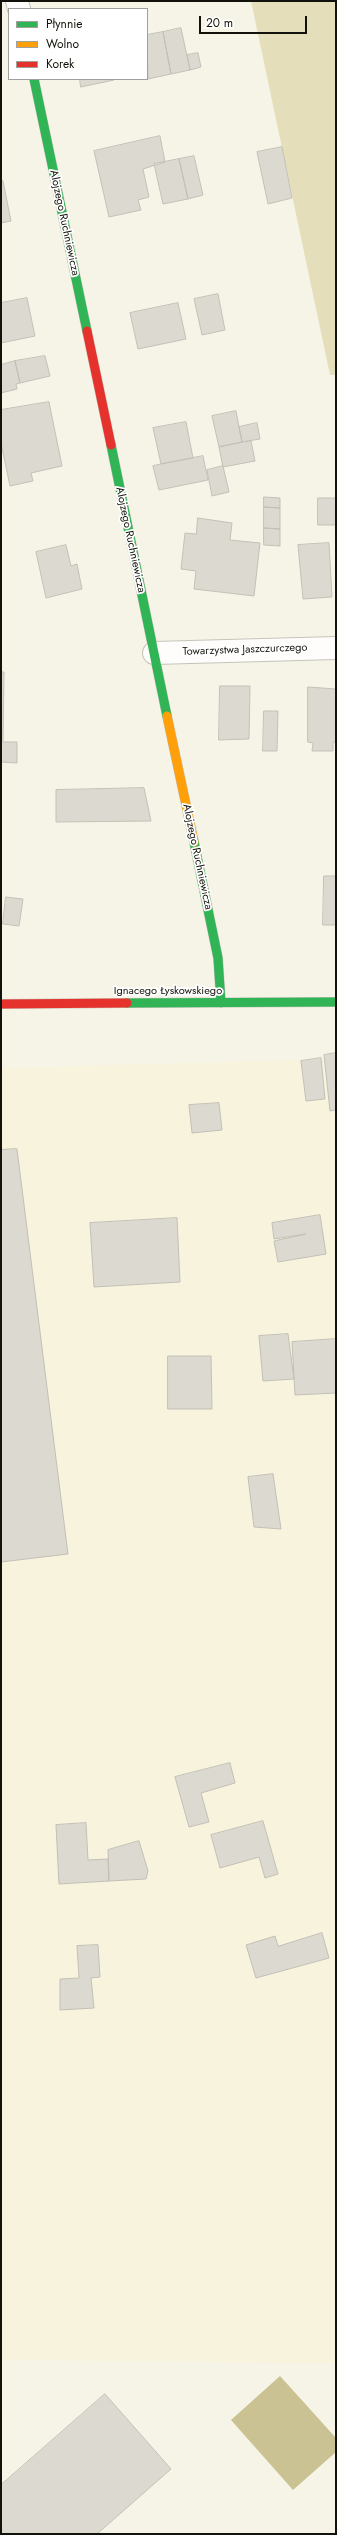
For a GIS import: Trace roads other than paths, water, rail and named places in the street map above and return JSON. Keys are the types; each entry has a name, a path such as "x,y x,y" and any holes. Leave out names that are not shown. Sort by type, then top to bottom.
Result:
{"street":[{"name":"Alojzego Ruchniewicza","path":"34,80 218,958 221,1002"},
{"name":"Towarzystwa Jaszczurczego","path":"154,653 336,648"},
{"name":"Ignacego Łyskowskiego","path":"1,1004 336,1002"}]}
